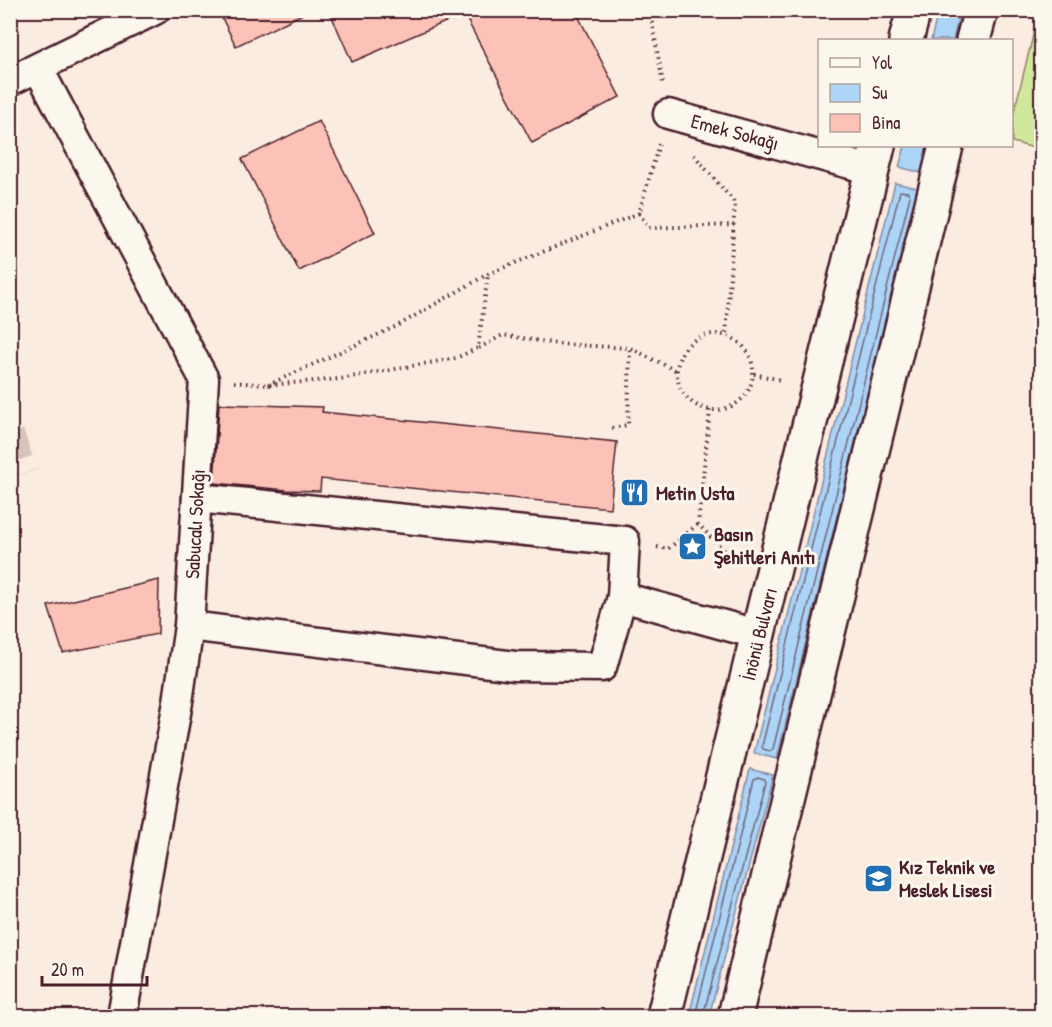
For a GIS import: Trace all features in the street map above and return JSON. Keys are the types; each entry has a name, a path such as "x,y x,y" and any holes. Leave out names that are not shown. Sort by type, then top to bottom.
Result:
{"main road":[{"path":"906,39 914,10"},
{"path":"973,39 981,10"},
{"path":"735,1017 946,147"},
{"name":"İnönü Bulvarı","path":"664,1017 760,634 875,158"}],"street":[{"path":"10,81 155,10"},
{"path":"38,68 204,379"},
{"name":"Emek Sokağı","path":"668,114 818,146"},
{"name":"Emek Sokağı","path":"823,147 875,158"},
{"name":"Sabucalı Sokağı","path":"122,1017 178,702 189,626 204,379"},
{"path":"189,626 515,666 602,668 622,597 625,541 197,498"},
{"path":"622,597 760,634"}],"path":[{"path":"668,114 695,156 735,203 726,335"},
{"path":"268,386 397,326 488,274 639,213 650,228 734,225"},
{"path":"478,348 488,274"},
{"path":"714,333 726,335 738,340 746,350 752,361 754,374 751,386 744,397 729,407 710,410 687,399 680,388 677,363 690,342 714,333"},
{"path":"204,379 268,386 340,379 456,358 503,334 558,344 630,348 677,371"},
{"path":"612,428 628,425 630,348"},
{"path":"754,374 781,380"},
{"path":"625,541 668,549 698,524 710,410"},
{"path":"698,524 738,565"}],"green space":[{"path":"1039,11 1042,11 1041,150 1013,142 1013,116"}],"water":[{"path":"938,11 960,11 953,39 931,39"},
{"path":"905,147 928,147 922,173 899,167"},
{"path":"895,183 918,188 777,759 754,753"},
{"path":"750,769 773,775 709,1016 689,1016"}],"building":[{"path":"218,10 311,10 236,46"},
{"path":"329,10 575,10 620,97 532,143 464,14 352,62"},
{"path":"319,121 375,233 299,271 242,159"},
{"path":"219,404 323,407 322,412 617,442 610,508 321,479 320,491 214,483"},
{"path":"159,580 158,634 63,653 48,606"}],"tunnel":[{"path":"10,434 24,474"}],"place":[{"name":"Metin Usta","path":"635,493"},
{"name":"Basın Şehitleri Anıtı","path":"693,546"},
{"name":"Kız Teknik ve Meslek Lisesi","path":"878,878"}]}
